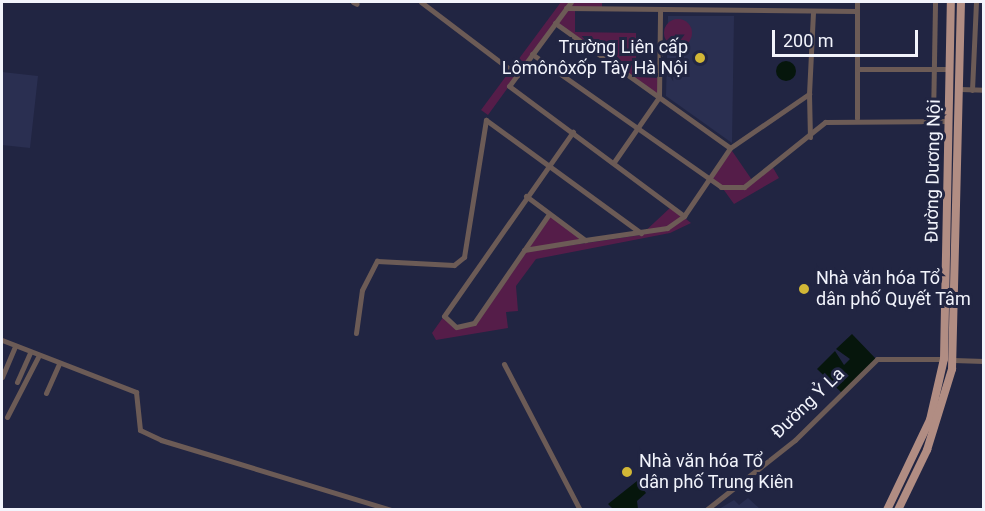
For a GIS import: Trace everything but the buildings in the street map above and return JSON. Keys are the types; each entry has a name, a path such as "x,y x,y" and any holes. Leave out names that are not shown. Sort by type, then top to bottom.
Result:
{"main road":[{"name":"Đường Dương Nội","path":"887,510 930,420 944,359 951,2"},
{"name":"Đường Dương Nội","path":"898,510 931,440 953,360 961,2"},
{"path":"944,359 953,360"}],"street":[{"path":"421,2 517,75"},
{"path":"571,2 509,86 684,216"},
{"path":"857,2 857,118"},
{"path":"933,119 935,2"},
{"path":"972,90 976,2"},
{"path":"566,8 857,11"},
{"path":"614,162 659,97 660,9"},
{"path":"810,138 809,94 813,11"},
{"path":"975,17 984,17"},
{"path":"555,23 730,148"},
{"path":"532,54 708,182 744,187 810,138 825,122"},
{"path":"858,69 950,69"},
{"path":"960,89 984,90"},
{"path":"524,250 667,228 684,216 730,148 809,94"},
{"path":"810,121 825,122 857,118 949,121"},
{"path":"356,333 362,290 377,261 454,265 464,257 486,120 641,233"},
{"path":"549,214 474,323 456,327 444,316 573,132"},
{"path":"700,177 712,175"},
{"path":"526,196 585,240"},
{"path":"2,340 39,357 136,392 140,430 301,484 393,510"},
{"path":"2,377 15,346"},
{"path":"17,382 30,353"},
{"path":"8,417 39,357"},
{"name":"Đường Ỷ La","path":"706,510 795,440 877,359 944,359"},
{"path":"953,360 984,362"},
{"path":"46,393 59,364"},
{"path":"504,364 580,510"}],"shaded area":[{"path":"561,2 570,2 567,8 571,2 602,2 602,8 575,8 575,32 636,33 636,77 659,78 658,96 555,23 488,115 481,110"},
{"name":"Trường Liên cấp Lômônôxốp Tây Hà Nội","path":"668,16 734,16 732,143 666,96"},
{"path":"678,19 688,23 692,33 688,43 678,47 668,43 664,33 668,23"},
{"path":"786,61 793,64 796,71 793,78 786,81 779,78 776,71 779,64"},
{"path":"2,72 38,76 30,148 2,145"},
{"path":"730,148 752,180 772,166 779,178 734,204 721,186 708,182"},
{"path":"671,207 691,223 670,233 536,259 516,286 518,311 506,312 508,328 436,340 432,333 444,316 455,328 476,323 525,252 641,235"},
{"path":"549,214 585,240 525,250"},
{"path":"852,334 876,359 842,393 817,369 835,351 844,365 850,359 836,349"},
{"path":"637,481 646,493 637,501 638,509 613,509 608,504"},
{"path":"748,498 760,509 719,509 734,500 739,505"}],"place":[{"name":"Trường Liên cấp Lômônôxốp Tây Hà Nội","path":"700,58"},
{"name":"Nhà văn hóa Tổ dân phố Quyết Tâm","path":"804,289"},
{"name":"Nhà văn hóa Tổ dân phố Trung Kiên","path":"627,472"}]}
